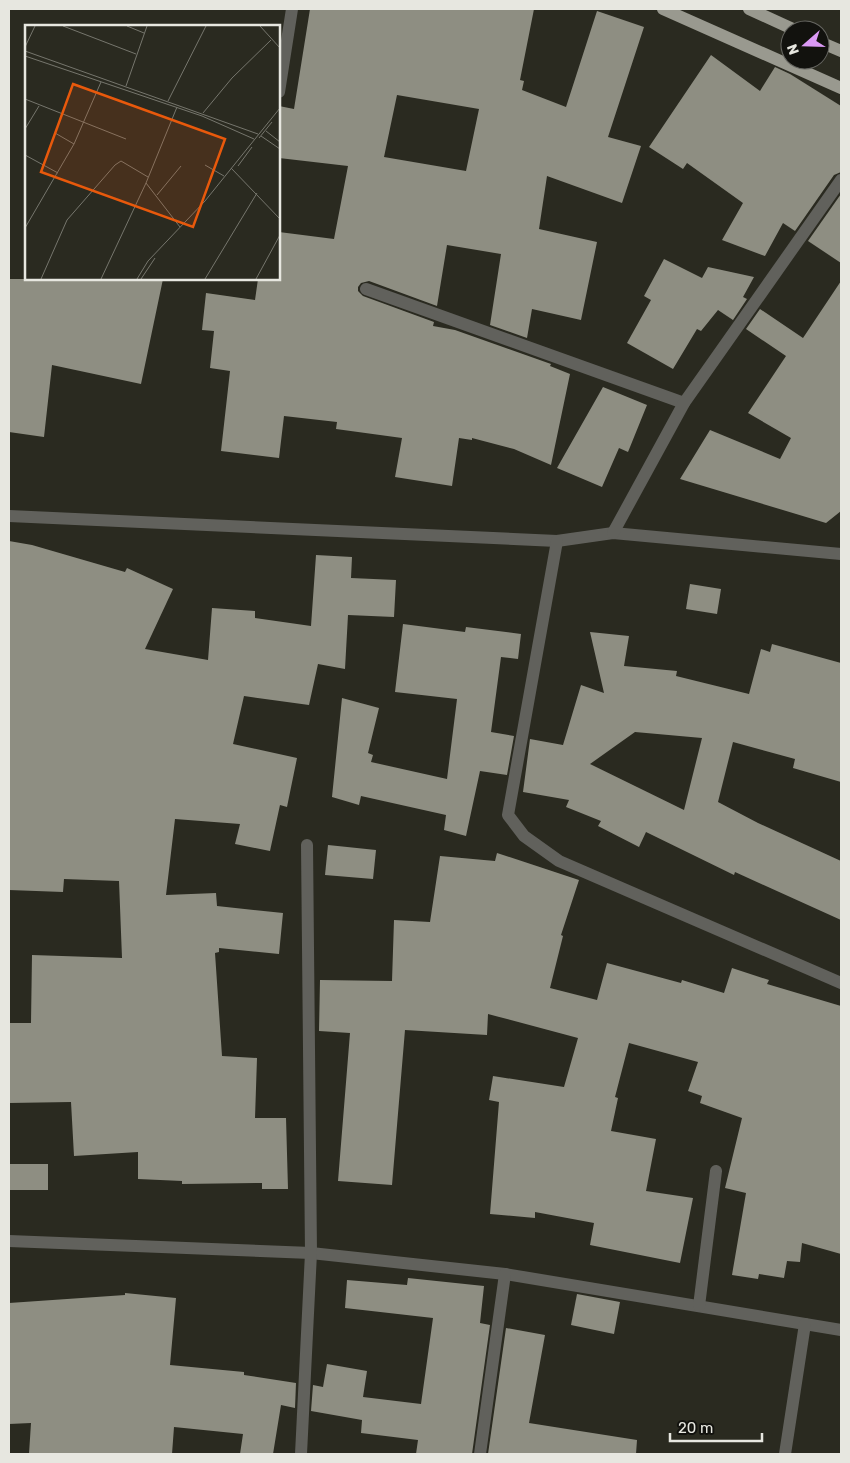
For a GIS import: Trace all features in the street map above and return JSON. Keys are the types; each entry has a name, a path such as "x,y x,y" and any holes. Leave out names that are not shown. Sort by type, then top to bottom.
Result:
{"main road":[{"path":"663,9 841,88"},
{"path":"748,9 780,23"}],"street":[{"path":"280,86 292,9"},
{"path":"613,533 684,403 841,180"},
{"path":"366,289 684,403"},
{"path":"9,516 557,541 613,533 841,554"},
{"path":"557,541 508,815 524,836 559,861 841,984"},
{"path":"301,1454 311,1253 307,844"},
{"path":"699,1306 716,1171"},
{"path":"9,1241 311,1253 505,1274 841,1330"},
{"path":"480,1454 505,1274"},
{"path":"785,1454 806,1324"}],"building":[{"path":"310,9 534,9 520,80 524,81 522,90 566,107 597,11 644,27 608,137 641,146 622,203 547,176 539,229 597,242 581,320 532,309 527,338 490,325 501,254 447,245 437,306 369,281 361,283 358,287 358,291 363,296 434,322 433,326 455,330 551,364 550,366 570,374 551,465 514,449 472,438 472,440 459,438 452,486 395,477 402,438 336,429 337,422 284,416 279,458 221,451 230,371 210,368 214,331 202,330 206,293 255,300 258,280 280,280 280,232 334,239 348,166 280,158 280,106 294,109","holes":["397,95 479,109 466,171 384,157"]},
{"path":"711,55 760,91 775,67 790,74 841,106 841,172 834,175 795,231 783,223 765,256 722,240 743,203 687,163 683,169 649,147"},
{"path":"841,194 841,263 808,241"},
{"path":"664,259 702,278 708,267 754,277 743,297 747,299 733,320 718,310 701,331 697,329 673,369 627,343 651,300 644,296"},
{"path":"9,279 163,280 141,384 52,365 44,437 9,432"},
{"path":"841,281 841,511 826,523 680,479 710,430 780,459 791,438 748,413 786,356 746,329 760,309 803,338"},
{"path":"603,387 647,405 628,452 619,448 602,487 557,468"},
{"path":"9,541 32,545 125,572 127,568 173,589 145,649 208,660 212,608 255,611 255,618 311,626 316,555 352,557 351,578 396,580 394,617 348,615 345,669 318,664 309,705 244,696 233,744 297,758 287,807 280,805 270,851 235,844 240,824 175,819 166,895 216,893 217,906 283,913 279,954 219,948 219,952 215,953 222,1056 257,1058 255,1118 286,1118 288,1189 262,1189 262,1183 182,1184 182,1181 138,1179 138,1152 74,1156 71,1102 9,1103 9,1023 31,1023 32,955 122,958 119,881 64,879 63,892 9,890"},
{"path":"690,584 721,589 717,614 686,609"},
{"path":"403,624 465,632 466,627 521,634 518,659 501,657 491,732 514,736 507,775 480,771 466,836 444,830 446,815 361,796 359,805 332,797 342,698 379,708 368,753 373,755 371,762 447,779 457,699 395,692"},
{"path":"590,632 629,636 624,666 677,671 676,676 749,694 761,649 770,652 772,644 841,663 841,782 793,768 795,759 733,742 718,802 758,823 841,861 841,920 735,872 734,875 646,832 639,847 598,826 601,821 566,807 569,800 523,792 530,739 563,745 581,685 604,693","holes":["635,732 702,738 684,810 590,764"]},
{"path":"328,845 376,850 373,879 325,875"},
{"path":"497,853 579,880 561,935 563,936 550,988 597,1000 607,963 681,983 682,980 724,993 732,968 769,980 767,984 841,1006 841,1254 802,1243 800,1262 787,1261 784,1278 759,1274 758,1279 732,1275 746,1193 725,1188 742,1118 700,1103 702,1096 688,1091 698,1062 629,1043 615,1097 618,1098 611,1131 656,1139 646,1191 693,1198 680,1263 590,1245 594,1223 535,1212 535,1218 490,1214 499,1102 489,1100 493,1076 564,1087 578,1038 488,1014 487,1035 405,1030 392,1185 338,1181 350,1033 319,1031 320,980 392,981 394,920 430,922 440,856 495,861"},
{"path":"9,1164 48,1164 48,1190 9,1190"},
{"path":"408,1278 484,1286 480,1323 490,1325 472,1454 416,1454 418,1440 361,1433 362,1420 311,1411 313,1385 323,1387 327,1364 367,1371 363,1397 421,1404 433,1318 345,1308 347,1280 407,1285"},
{"path":"125,1293 176,1298 170,1365 244,1372 244,1375 296,1383 295,1408 281,1405 273,1454 240,1454 243,1434 174,1427 172,1454 29,1454 31,1423 9,1424 9,1303 125,1295"},
{"path":"577,1294 620,1302 614,1334 571,1325"},
{"path":"506,1328 545,1335 529,1423 637,1440 636,1454 488,1454"}]}
